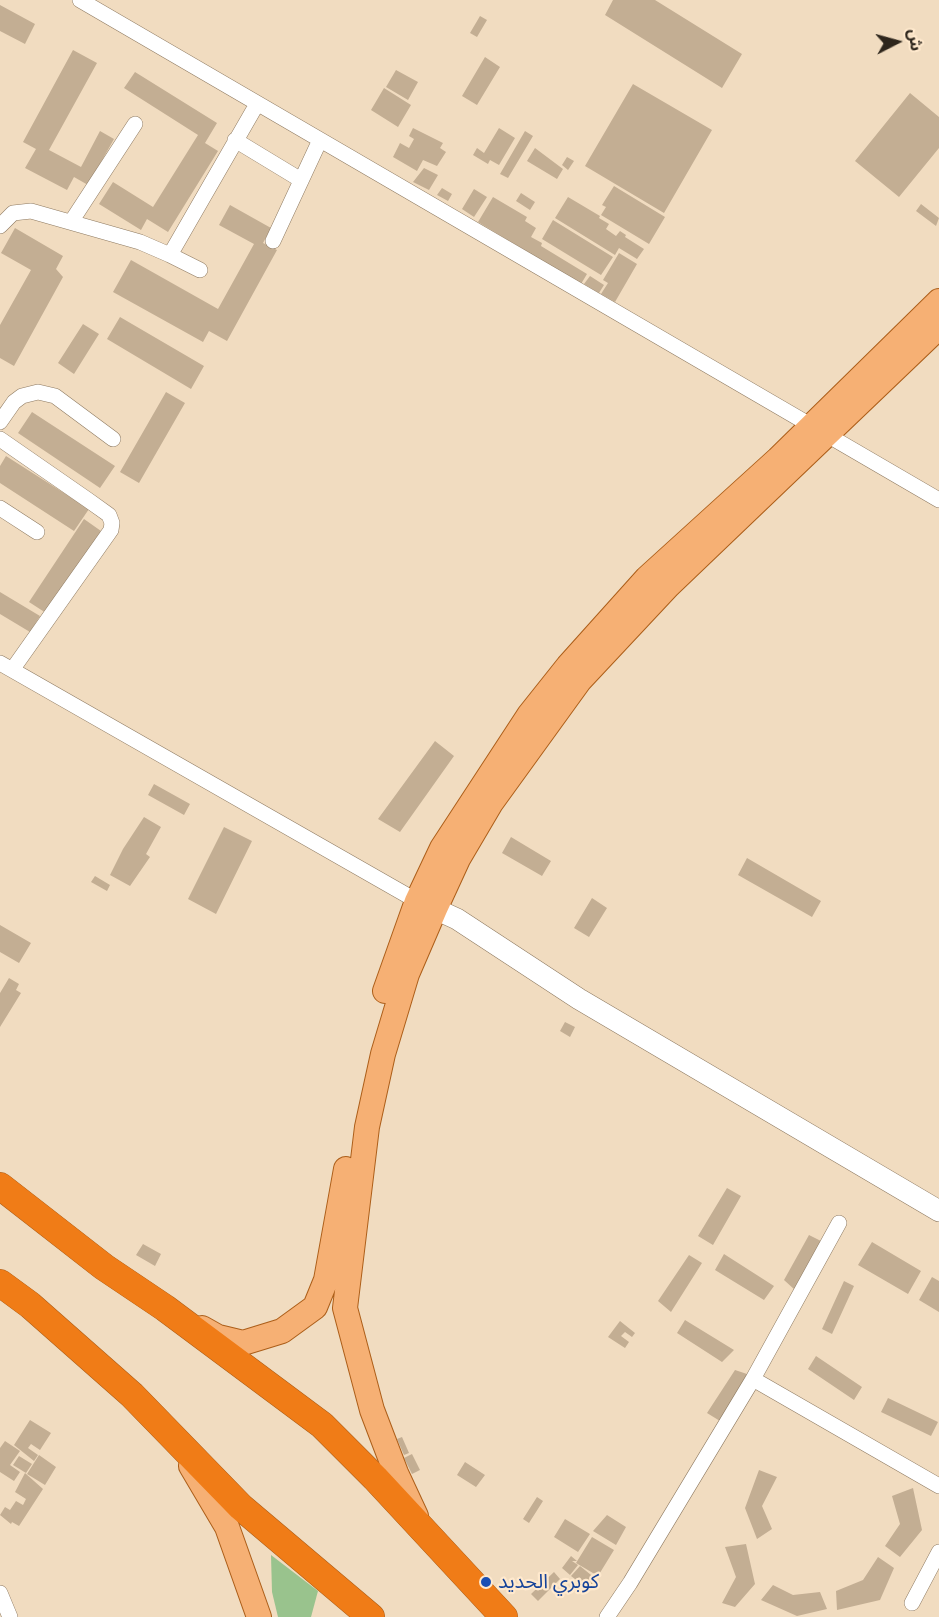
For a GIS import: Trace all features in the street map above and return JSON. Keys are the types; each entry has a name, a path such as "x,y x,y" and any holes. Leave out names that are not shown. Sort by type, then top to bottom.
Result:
{"highway":[{"path":"0,1186 104,1267 165,1308 322,1425 504,1617"},
{"path":"0,1282 30,1305 132,1395 242,1507 371,1617"}],"main road":[{"path":"819,430 939,301"},
{"path":"424,1532 396,1473 372,1410 345,1308 367,1126 383,1054 442,848 529,715 568,666 647,578 778,459 819,430 939,327"},
{"path":"165,1308 218,1337 243,1343 282,1331 315,1307 326,1280 343,1194 352,1122 370,1041 396,957 426,905"},
{"path":"132,1395 192,1468 216,1507 236,1548 259,1617"}],"street":[{"path":"80,0 939,500"},
{"path":"170,255 257,104"},
{"path":"71,222 135,124"},
{"path":"235,140 301,180"},
{"path":"273,241 320,140"},
{"path":"0,226 7,216 20,210 31,211 140,242 200,270"},
{"path":"0,422 14,402 22,396 38,392 55,396 113,439"},
{"path":"0,439 109,515 112,523 111,530 6,666 426,905 457,919 579,999 939,1211"},
{"path":"0,508 37,532"},
{"path":"607,1617 630,1583 753,1379 839,1223"},
{"path":"753,1379 939,1486"},
{"path":"912,1603 939,1552"},
{"path":"0,1593 10,1617"}],"green space":[{"path":"271,1555 318,1591 311,1617 278,1617 272,1592"}],"building":[{"path":"613,0 655,0 742,54 722,88 605,15"},
{"path":"0,5 35,24 25,44 0,31"},
{"path":"480,16 487,20 477,37 470,33"},
{"path":"73,50 97,63 49,150 81,167 100,131 114,139 88,185 74,177 67,190 25,168 36,149 23,142"},
{"path":"485,57 500,67 477,105 462,96"},
{"path":"396,70 418,82 408,100 386,87"},
{"path":"135,72 217,123 205,143 218,151 168,232 147,219 141,230 99,204 113,182 153,207 198,135 124,88"},
{"path":"633,84 712,130 664,213 585,166"},
{"path":"384,88 411,105 398,127 371,110"},
{"path":"910,93 939,117 939,148 899,197 855,161"},
{"path":"413,128 443,143 440,148 446,152 437,166 423,160 417,171 393,157 400,143 409,148 414,139 409,136"},
{"path":"499,128 515,138 499,165 490,160 488,164 473,155 477,148 484,153"},
{"path":"525,131 533,136 508,178 500,174"},
{"path":"535,148 563,169 557,179 527,161"},
{"path":"567,157 574,161 568,170 562,165"},
{"path":"424,168 438,175 429,190 413,182"},
{"path":"614,186 665,217 649,244 601,215 606,207 602,205"},
{"path":"442,188 452,194 448,201 437,195"},
{"path":"474,189 487,197 474,217 462,209"},
{"path":"521,193 535,202 530,210 516,201"},
{"path":"493,197 527,217 525,221 536,228 531,237 542,243 541,246 587,274 581,284 478,222"},
{"path":"568,197 600,216 599,218 609,224 606,229 616,236 620,231 644,249 637,259 619,248 615,255 555,218"},
{"path":"921,204 939,218 936,226 916,211"},
{"path":"230,205 271,228 263,243 277,250 227,341 209,331 203,342 113,292 131,260 218,309 254,244 219,225"},
{"path":"553,220 613,257 601,275 542,239"},
{"path":"15,228 63,256 56,269 63,277 14,366 0,358 0,325 31,270 1,253"},
{"path":"619,253 637,264 615,302 601,294 608,283 603,280"},
{"path":"590,276 604,285 599,293 584,284"},
{"path":"120,317 204,366 191,389 107,339"},
{"path":"83,324 99,334 74,374 58,363"},
{"path":"166,392 185,403 139,483 120,472"},
{"path":"32,412 115,466 100,488 18,433"},
{"path":"6,456 89,509 74,531 0,483 0,466"},
{"path":"84,519 101,531 46,613 29,602"},
{"path":"0,592 40,616 30,632 0,614"},
{"path":"435,741 454,756 400,832 378,819"},
{"path":"154,784 190,804 184,815 148,795"},
{"path":"144,817 161,827 146,854 150,857 130,886 110,875 123,849"},
{"path":"224,827 252,841 216,914 188,899"},
{"path":"511,837 551,861 542,876 502,853"},
{"path":"747,858 821,901 812,917 738,875"},
{"path":"95,876 110,885 107,891 91,882"},
{"path":"592,898 607,908 589,937 574,928"},
{"path":"0,925 31,943 19,963 0,952"},
{"path":"9,978 19,984 16,990 21,993 0,1027 0,993"},
{"path":"565,1022 575,1027 570,1037 560,1031"},
{"path":"727,1188 741,1196 713,1245 698,1236"},
{"path":"809,1235 821,1241 795,1290 784,1280"},
{"path":"872,1242 921,1271 908,1294 858,1265"},
{"path":"143,1244 161,1254 155,1266 136,1255"},
{"path":"724,1254 774,1286 764,1300 715,1270"},
{"path":"689,1255 702,1263 671,1312 658,1301"},
{"path":"932,1277 939,1281 939,1312 919,1300"},
{"path":"844,1281 854,1286 832,1334 822,1329"},
{"path":"685,1320 734,1350 722,1362 677,1333"},
{"path":"620,1321 635,1333 632,1337 625,1332 621,1336 629,1342 625,1348 608,1337"},
{"path":"816,1356 862,1387 854,1400 808,1369"},
{"path":"735,1370 747,1374 720,1421 707,1413"},
{"path":"888,1398 938,1422 931,1436 881,1412"},
{"path":"30,1420 51,1433 40,1450 31,1444 28,1448 38,1455 34,1461 14,1445"},
{"path":"402,1437 409,1453 404,1455 397,1439"},
{"path":"5,1441 20,1451 10,1465 20,1472 14,1481 0,1472 0,1448"},
{"path":"412,1454 420,1470 412,1474 404,1458"},
{"path":"39,1455 56,1467 45,1485 27,1474"},
{"path":"19,1456 32,1464 26,1473 13,1465"},
{"path":"465,1462 485,1475 476,1487 457,1475"},
{"path":"759,1470 777,1477 762,1506 772,1529 757,1539 745,1508"},
{"path":"25,1473 43,1489 19,1526 12,1522 11,1524 0,1515 5,1507 10,1510 16,1501 23,1505 26,1499 15,1492"},
{"path":"913,1488 922,1530 900,1557 885,1546 900,1524 892,1496"},
{"path":"537,1497 543,1501 529,1523 523,1519"},
{"path":"607,1515 626,1527 616,1545 593,1531"},
{"path":"565,1519 590,1534 578,1552 554,1537"},
{"path":"592,1537 614,1550 598,1576 576,1563"},
{"path":"746,1544 755,1584 735,1607 722,1603 736,1577 725,1547"},
{"path":"571,1556 577,1561 572,1561 578,1565 570,1575 562,1568"},
{"path":"878,1557 894,1568 880,1600 837,1610 836,1591 863,1580"},
{"path":"580,1566 596,1579 588,1589 571,1576"},
{"path":"554,1572 560,1579 538,1601 531,1594"},
{"path":"773,1585 793,1595 820,1592 827,1609 797,1616 761,1600"}],"place":[{"name":"كوبري الحديد","path":"486,1582"}]}
